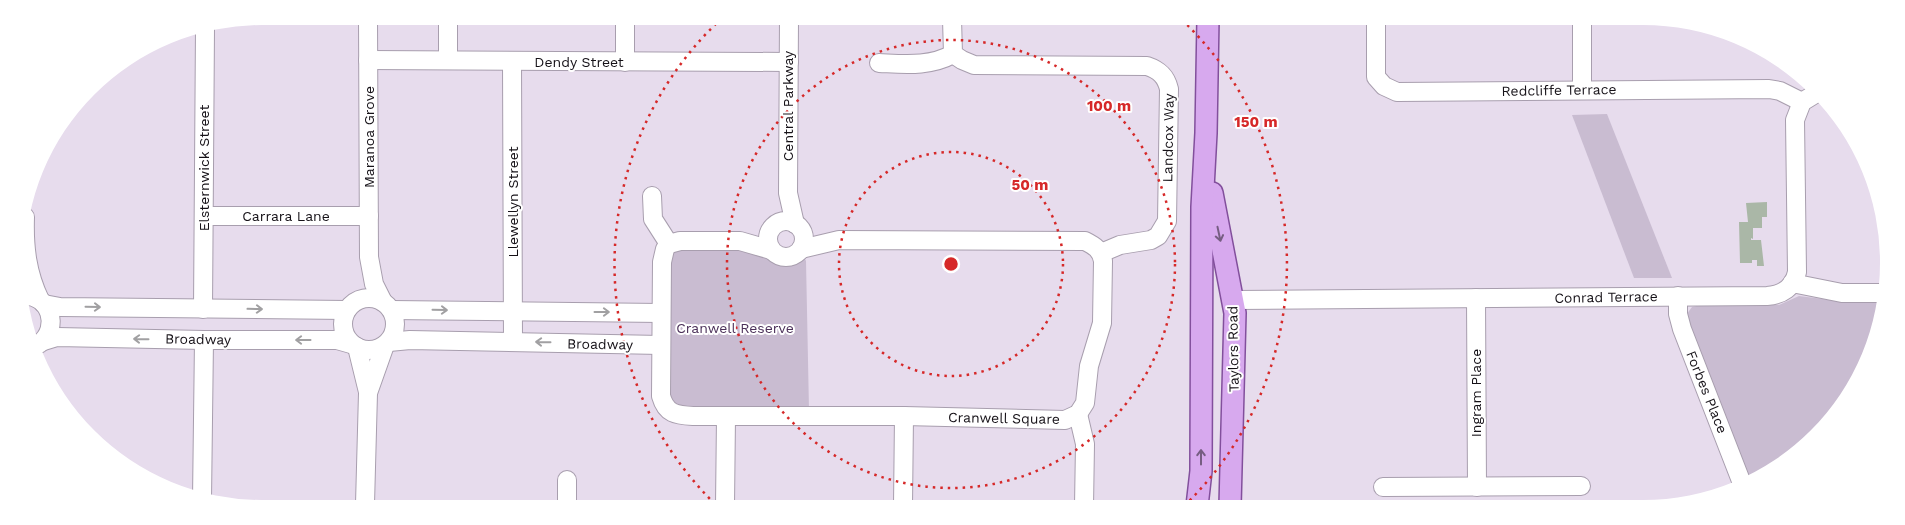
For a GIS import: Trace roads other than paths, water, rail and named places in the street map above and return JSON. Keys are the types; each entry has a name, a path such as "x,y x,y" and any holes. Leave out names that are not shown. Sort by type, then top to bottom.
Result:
{"main road":[{"name":"Taylors Road","path":"1198,500 1201,471 1202,206 1206,133 1208,25"},
{"name":"Taylors Road","path":"1206,133 1213,202 1235,313 1230,500"},
{"path":"1201,300 1233,300"}],"street":[{"name":"Maranoa Grove","path":"368,25 369,257 374,284 387,306"},
{"path":"448,25 448,60"},
{"path":"625,25 625,62"},
{"name":"Central Parkway","path":"789,25 788,193 798,227"},
{"path":"878,64 928,64 945,59 953,54 952,25"},
{"name":"Redcliffe Terrace","path":"1376,25 1376,77 1384,86 1397,92 1769,89 1808,98"},
{"path":"1582,25 1582,90"},
{"name":"Elsternwick Street","path":"203,309 205,32"},
{"name":"Landcox Way","path":"953,54 974,65 1147,66 1156,69 1167,80 1169,89 1167,221 1158,236 1151,240 1120,245 1101,253"},
{"name":"Dendy Street","path":"368,60 789,62"},
{"name":"Llewellyn Street","path":"512,61 513,342"},
{"path":"1808,98 1795,120 1796,272 1792,283 1842,293 1878,293"},
{"name":"Central Parkway","path":"773,228 788,193"},
{"path":"652,196 653,220 669,244 680,241 740,242 771,250 776,254 787,257 798,253 801,248 803,237 798,227"},
{"name":"Carrara Lane","path":"204,216 368,216"},
{"path":"740,242 785,222 839,240"},
{"path":"771,250 768,241 773,228"},
{"path":"801,248 839,240 1085,241 1094,245 1101,253"},
{"name":"Cranwell Square","path":"669,244 665,249 662,262 661,396 664,405 669,411 678,415 726,417 904,416 1065,420 1078,414 1085,404 1089,366 1102,323 1104,269 1101,253"},
{"path":"26,254 29,274 42,302 60,307 203,309 350,307 367,298 375,299 387,306 513,312 661,313"},
{"name":"Maranoa Grove","path":"350,307 361,285 369,257"},
{"name":"Conrad Terrace","path":"1233,300 1774,296 1784,292 1792,283"},
{"path":"28,296 33,296 49,310 51,326 40,344"},
{"name":"Forbes Place","path":"1678,296 1678,314 1682,329 1740,479"},
{"name":"Ingram Place","path":"1476,298 1477,486"},
{"path":"368,393 395,326 394,318 387,306"},
{"path":"350,307 344,316 344,331 354,346 368,393 365,500"},
{"name":"Broadway","path":"40,345 57,337 338,340 354,346"},
{"path":"202,492 204,340"},
{"name":"Broadway","path":"387,344 410,340 661,345"},
{"path":"354,346 371,350 387,344"},
{"path":"1078,414 1085,444 1084,500"},
{"path":"903,500 904,416"},
{"path":"726,417 726,500"},
{"path":"567,480 567,500"},
{"path":"1383,487 1581,486"}],"park label":[{"name":"Cranwell Reserve","path":"735,328"}]}
